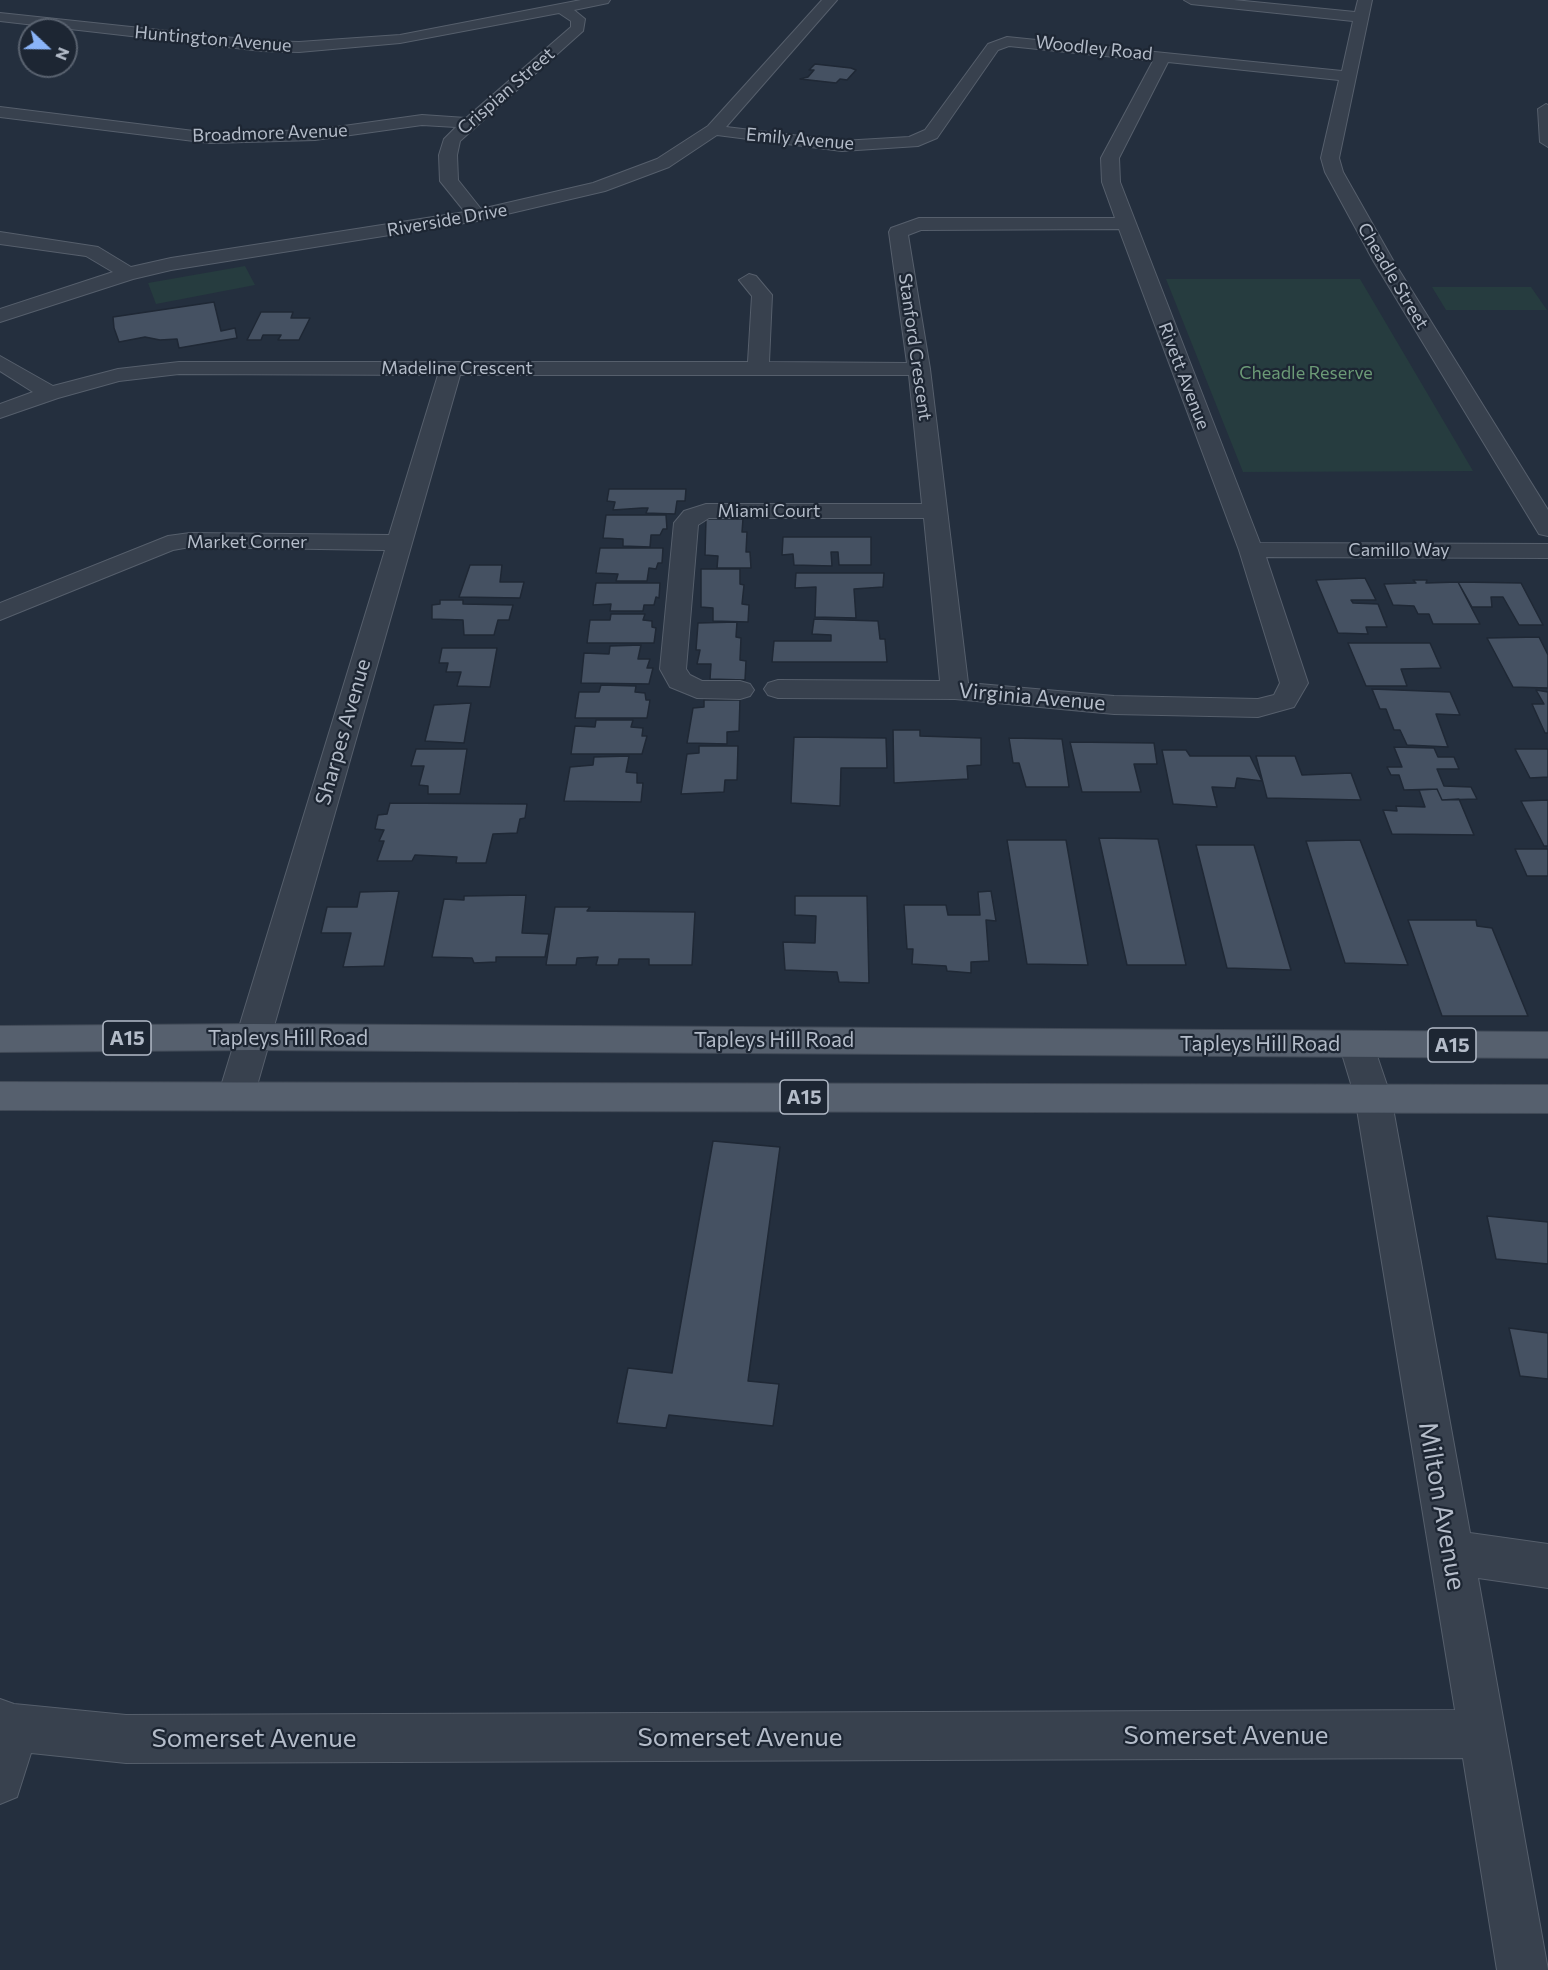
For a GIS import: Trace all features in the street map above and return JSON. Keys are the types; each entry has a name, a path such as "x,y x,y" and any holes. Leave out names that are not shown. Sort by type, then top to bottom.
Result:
{"main road":[{"name":"Tapleys Hill Road","path":"0,1039 253,1037 1548,1045"},
{"name":"A15","path":"0,1096 1548,1099"}],"street":[{"path":"537,0 558,8"},
{"name":"Huntington Avenue","path":"0,17 262,46 299,47 400,39 603,0"},
{"name":"Riverside Drive","path":"0,316 127,274 171,264 477,216 599,187 663,163 714,130 830,0"},
{"path":"1191,0 1363,8"},
{"name":"Crispian Street","path":"477,216 449,181 448,155 452,139 578,28 578,19 558,8"},
{"name":"Cheadle Street","path":"1363,8 1330,158 1334,172 1383,262 1548,529"},
{"name":"Woodley Road","path":"886,144 912,142 931,134 993,47 999,44 1028,41 1348,76"},
{"name":"Rivett Avenue","path":"1163,56 1110,158 1112,182 1125,223 1251,550 1294,683 1284,701"},
{"path":"1546,109 1548,142"},
{"name":"Broadmore Avenue","path":"0,112 210,138 315,135 422,120 469,123"},
{"name":"Emily Avenue","path":"714,130 810,144 886,144"},
{"name":"Stanford Crescent","path":"955,690 919,369 898,232 919,224 1125,223"},
{"path":"0,238 91,251 106,258 127,274"},
{"path":"749,280 762,295 758,369"},
{"path":"0,362 50,393"},
{"name":"Madeline Crescent","path":"0,411 50,393 118,375 179,368 919,369"},
{"name":"Sharpes Avenue","path":"236,1096 451,368"},
{"name":"Miami Court","path":"740,690 697,689 680,681 674,669 686,523 693,516 706,511 934,511"},
{"name":"Market Corner","path":"0,612 168,543 190,540 399,543"},
{"name":"Camillo Way","path":"1251,550 1548,551"},
{"name":"Virginia Avenue","path":"778,689 955,690 1114,705 1258,708 1284,701"},
{"name":"Milton Avenue","path":"1356,1044 1373,1097 1480,1734 1523,1970"},
{"path":"1450,1552 1548,1566"},
{"path":"0,1780 7,1726"},
{"name":"Somerset Avenue","path":"7,1726 126,1739 1480,1734"}],"green space":[{"path":"245,266 255,285 156,304 148,283"},
{"name":"Cheadle Reserve","path":"1166,279 1360,279 1473,471 1243,472"},
{"path":"1432,287 1531,287 1547,310 1446,310"}],"building":[{"path":"815,64 856,70 847,80 840,79 836,83 800,79 808,77 814,70 809,70"},
{"path":"214,302 221,331 235,328 237,338 179,348 177,339 160,340 145,337 119,342 114,328 113,317"},
{"path":"261,312 293,312 291,318 310,318 299,340 278,340 281,335 263,335 261,340 247,340"},
{"path":"609,489 686,489 685,501 677,501 675,514 646,513 648,508 613,510 615,502 607,501"},
{"path":"606,515 666,515 667,529 663,529 660,535 651,535 650,547 623,546 623,539 603,538"},
{"path":"706,519 743,519 742,532 747,532 746,552 750,552 751,568 717,568 718,556 705,555"},
{"path":"783,537 871,537 871,565 839,565 838,552 831,552 832,566 794,565 793,554 782,555"},
{"path":"600,548 663,548 662,563 658,563 656,569 649,568 647,581 616,581 618,574 596,573"},
{"path":"470,565 502,565 500,582 524,582 520,598 459,597"},
{"path":"701,569 740,569 740,584 744,585 742,604 749,605 748,622 713,621 713,608 701,607"},
{"path":"796,573 884,573 883,587 854,589 856,618 815,617 816,587 795,588"},
{"path":"1365,578 1376,600 1351,600 1353,603 1378,604 1387,627 1366,627 1368,634 1338,633 1316,580"},
{"path":"1413,580 1427,580 1426,583 1458,582 1480,624 1433,624 1429,614 1418,614 1414,606 1393,605 1384,584 1416,583"},
{"path":"1458,582 1521,583 1543,625 1519,625 1503,597 1491,597 1492,607 1472,607"},
{"path":"596,583 660,583 659,598 656,597 654,605 644,605 643,611 610,611 611,604 593,605"},
{"path":"440,600 463,600 463,604 513,605 509,620 498,620 494,635 464,635 463,620 432,619 432,605 440,604"},
{"path":"611,614 645,614 643,620 652,621 652,627 656,628 654,643 587,643 590,620 610,620"},
{"path":"814,619 878,621 880,639 885,639 887,662 772,662 774,641 831,641 831,635 812,634"},
{"path":"737,622 736,637 741,638 740,660 746,661 745,680 710,679 711,664 697,664 700,650 696,650 698,623"},
{"path":"1539,637 1548,655 1548,688 1513,687 1487,638"},
{"path":"1348,643 1430,643 1441,668 1401,669 1407,686 1366,686"},
{"path":"641,645 638,659 650,659 647,668 653,668 649,684 581,683 584,653 609,654 610,646"},
{"path":"442,648 497,648 490,687 457,686 461,672 446,672 448,663 439,663"},
{"path":"601,685 636,686 635,692 645,693 646,700 650,700 647,718 575,718 579,692 599,692"},
{"path":"1372,689 1450,692 1460,715 1436,714 1448,747 1407,745 1400,730 1394,730 1386,709 1380,709"},
{"path":"1536,690 1548,692 1548,733 1545,733 1532,704 1544,704"},
{"path":"704,700 740,700 739,731 727,732 727,744 687,743 693,708 704,707"},
{"path":"471,703 464,743 425,741 434,705"},
{"path":"596,720 633,720 631,727 643,728 642,736 647,736 642,754 571,754 575,726 595,727"},
{"path":"893,730 920,730 920,736 981,738 981,765 967,766 968,779 894,783"},
{"path":"794,737 886,738 887,768 841,768 840,806 791,803"},
{"path":"1009,738 1062,739 1069,787 1026,787 1019,763 1013,763"},
{"path":"1070,742 1154,743 1157,764 1134,764 1141,792 1082,792"},
{"path":"699,746 738,746 737,780 725,780 724,792 681,794 687,754 699,753"},
{"path":"1394,747 1434,748 1438,757 1454,757 1459,769 1437,769 1444,786 1471,787 1477,799 1442,800 1437,789 1404,790 1399,775 1391,775 1387,767 1402,767"},
{"path":"416,749 467,749 460,794 428,794 428,786 419,785 424,766 411,766"},
{"path":"1515,749 1548,749 1548,777 1530,778"},
{"path":"1162,750 1186,750 1190,756 1250,756 1262,781 1237,778 1235,788 1212,787 1217,807 1173,804"},
{"path":"629,756 626,772 637,773 637,783 643,783 641,802 564,801 570,767 593,765 594,757"},
{"path":"1256,756 1295,756 1302,775 1351,773 1361,800 1267,798"},
{"path":"1437,789 1442,800 1459,799 1474,835 1392,834 1383,810 1397,811 1396,806 1425,807 1419,790"},
{"path":"1548,800 1548,846 1544,846 1521,801"},
{"path":"390,803 527,804 525,818 520,819 517,833 493,834 486,863 456,863 457,857 415,855 412,861 377,861 384,841 379,841 384,830 375,829 378,815 387,814"},
{"path":"1099,838 1158,839 1186,965 1127,965"},
{"path":"1007,840 1066,840 1088,965 1027,964"},
{"path":"1360,840 1408,965 1345,963 1306,841"},
{"path":"1196,845 1254,845 1291,970 1227,968"},
{"path":"1515,849 1548,849 1548,876 1527,876"},
{"path":"399,891 384,966 343,967 351,933 321,933 327,907 357,907 360,892"},
{"path":"991,891 996,921 986,920 989,961 971,962 971,973 947,971 946,966 912,964 913,949 907,949 904,905 946,905 948,915 980,915 978,892"},
{"path":"526,895 522,933 549,934 545,957 496,957 496,962 474,963 472,958 432,957 444,899 464,900 464,896"},
{"path":"795,896 867,896 869,983 839,982 837,972 785,970 783,942 815,943 816,916 795,915"},
{"path":"555,907 590,907 587,911 695,912 692,965 649,965 649,959 619,959 618,965 596,965 598,957 577,958 576,965 546,965"},
{"path":"1408,920 1476,920 1477,926 1492,928 1528,1016 1442,1016"},
{"path":"713,1141 780,1147 748,1381 779,1384 773,1426 669,1415 666,1428 617,1423 628,1368 672,1373"},
{"path":"1487,1216 1548,1222 1548,1264 1496,1259"},
{"path":"1509,1328 1548,1333 1548,1379 1520,1376"}]}
